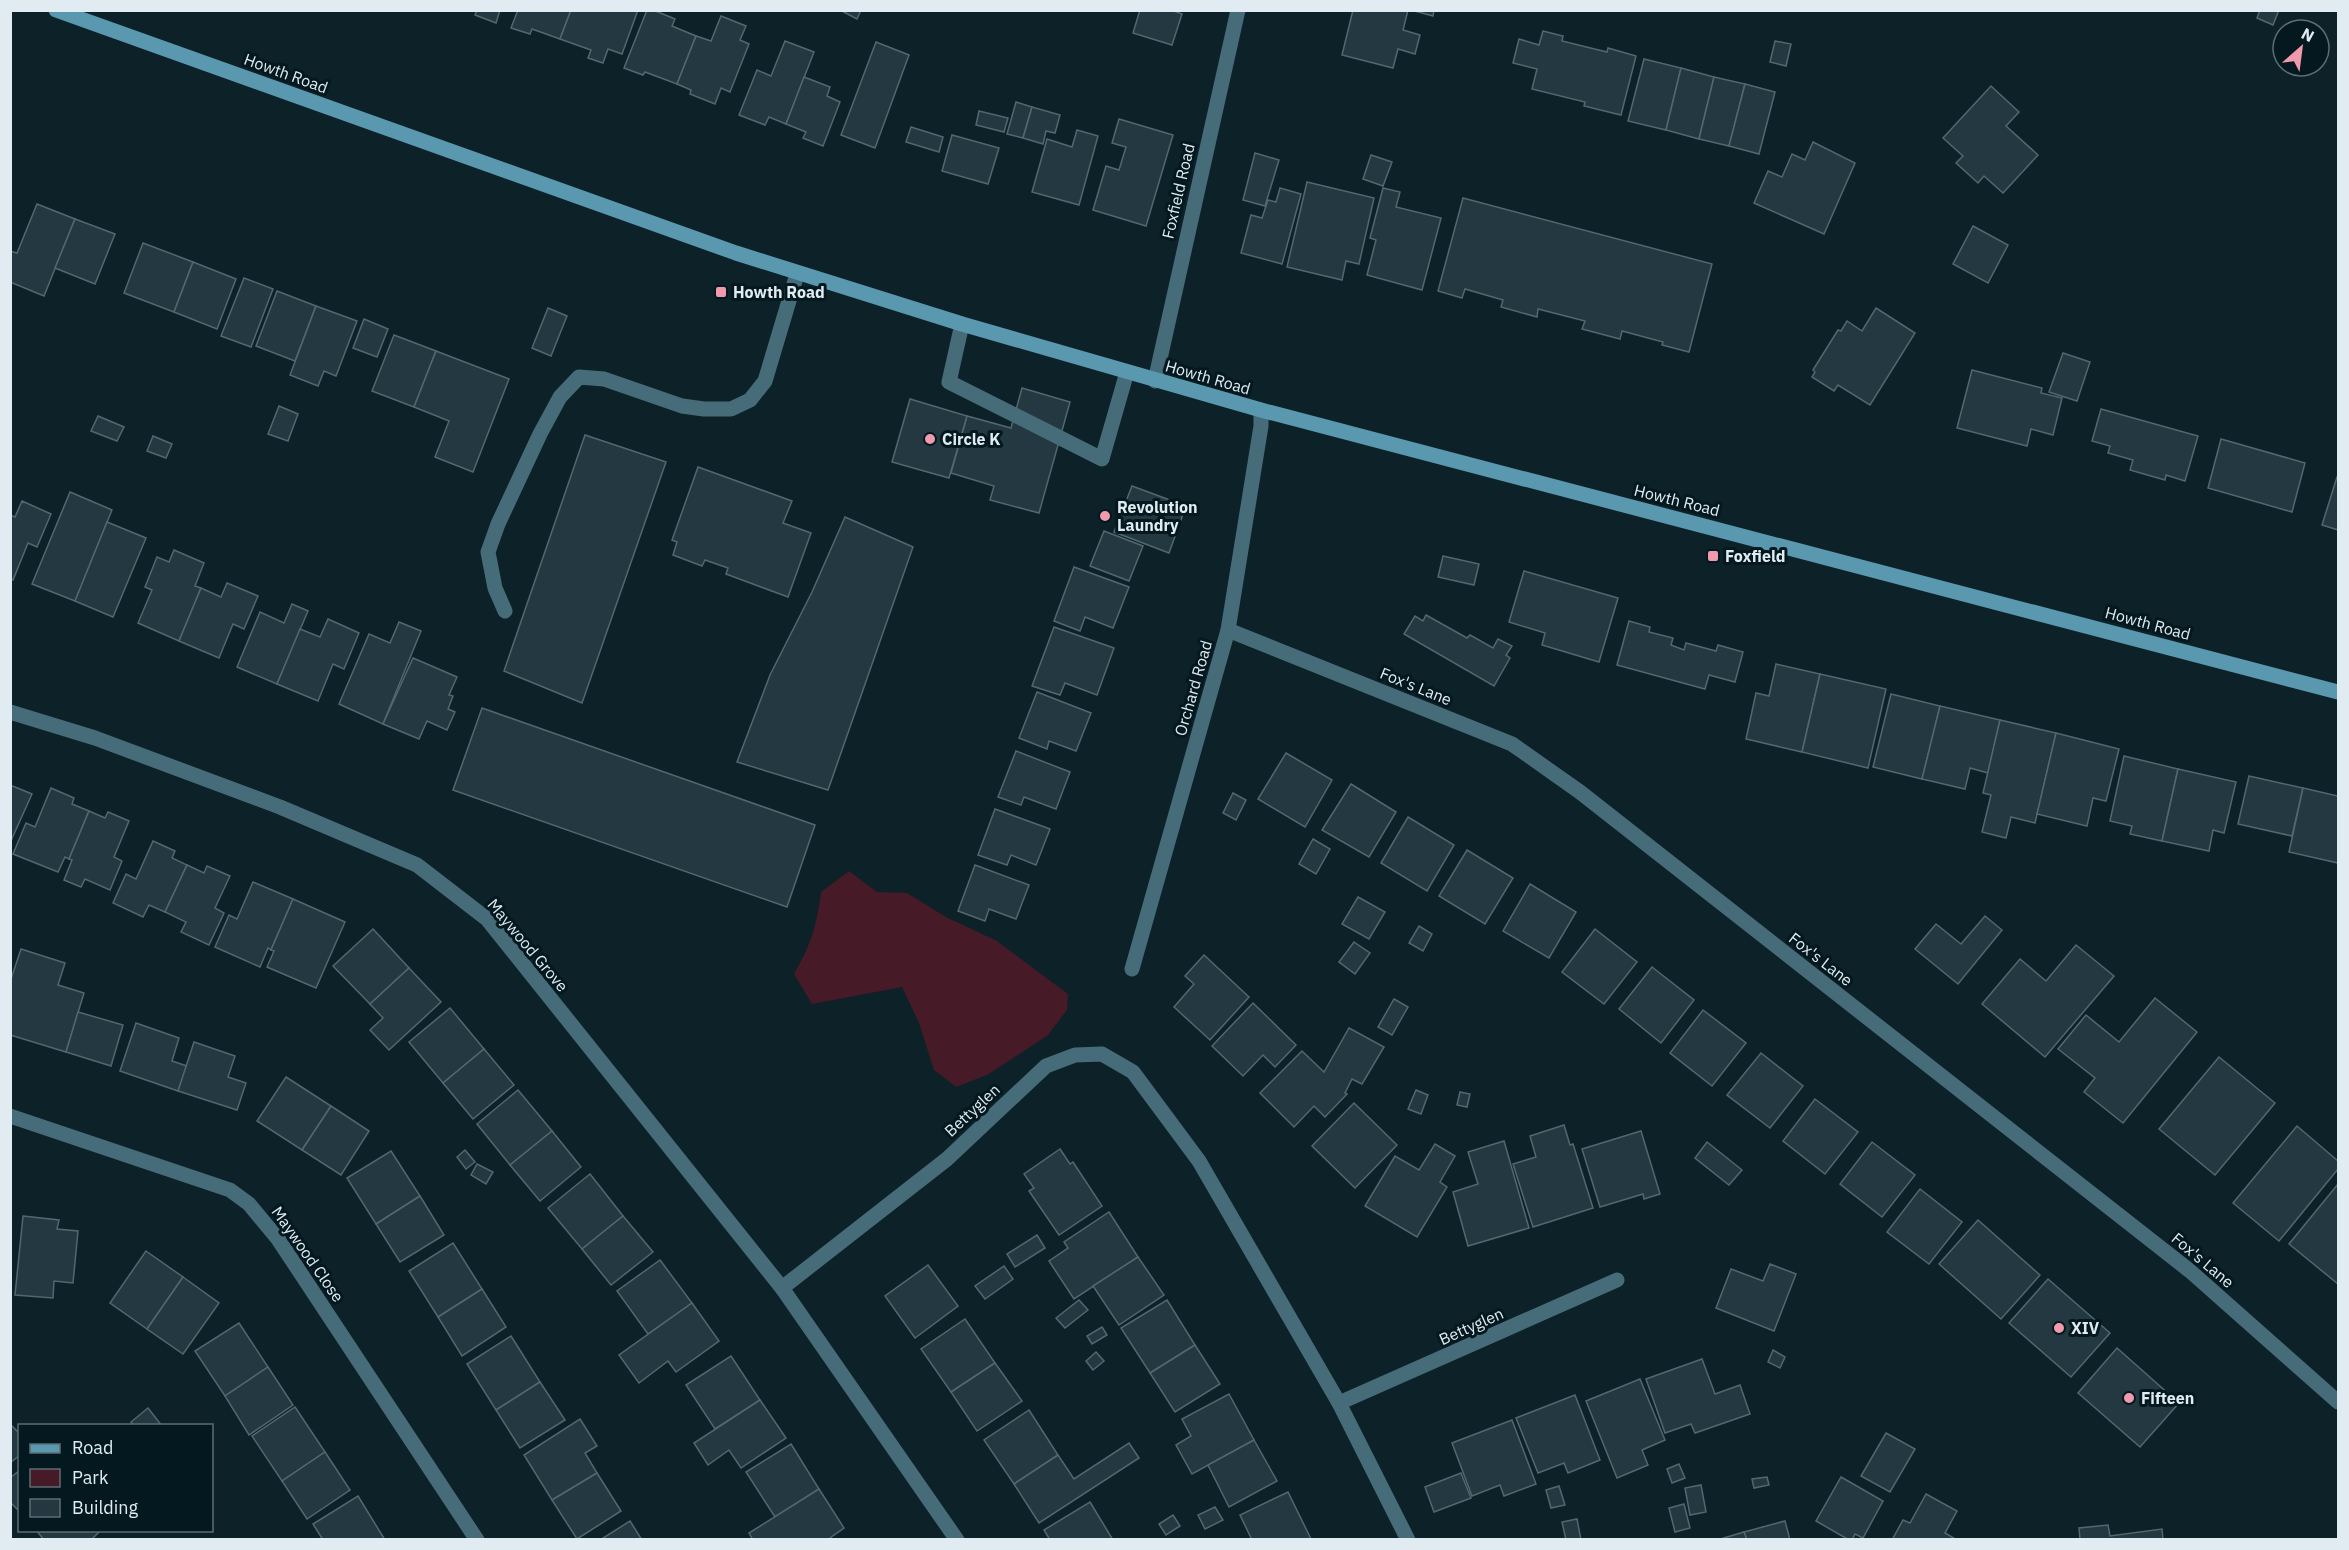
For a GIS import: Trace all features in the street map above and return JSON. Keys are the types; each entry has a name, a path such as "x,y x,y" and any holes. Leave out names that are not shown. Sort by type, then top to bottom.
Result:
{"main road":[{"name":"Howth Road","path":"56,10 797,274 963,324 1261,410 2338,692"}],"street":[{"name":"Foxfield Road","path":"1155,381 1238,10"},
{"path":"505,611 495,588 488,552 498,524 560,397 579,377 604,379 670,403 704,409 731,409 750,400 765,381 797,274"},
{"path":"963,324 949,382 1102,459 1127,372"},
{"name":"Orchard Road","path":"1132,969 1228,630 1261,426 1261,410"},
{"name":"Fox's Lane","path":"1228,630 1512,744 1580,792 2190,1271 2338,1402"},
{"name":"Maywood Grove","path":"10,712 95,738 280,807 417,865 443,884 487,919 782,1288"},
{"name":"Bettyglen","path":"782,1288 947,1159 1046,1066 1075,1055 1102,1054 1133,1072 1198,1161 1339,1403 1408,1539"},
{"name":"Maywood Close","path":"10,1116 230,1190 249,1204 278,1239 477,1539"},
{"name":"Bettyglen","path":"1339,1403 1617,1280"},
{"path":"782,1288 957,1539"}],"green space":[{"path":"849,871 877,892 907,893 946,917 997,941 1068,994 1067,1010 1048,1035 989,1074 956,1087 934,1070 919,1023 902,987 812,1004 794,974 812,934 821,892"}],"building":[{"path":"477,10 500,10 496,23 475,15"},
{"path":"518,10 571,10 560,39 532,29 530,34 511,28"},
{"path":"571,10 638,10 622,54 608,49 603,63 588,58 591,50 560,39"},
{"path":"647,10 653,10 675,19 672,26 696,36 677,84 645,72 643,75 624,68"},
{"path":"840,10 861,10 857,19"},
{"path":"1140,10 1171,10 1182,14 1172,45 1133,33"},
{"path":"1353,10 1408,10 1403,30 1420,35 1415,54 1398,49 1393,68 1342,55"},
{"path":"1411,10 1434,10 1433,16"},
{"path":"2260,10 2279,10 2276,18 2271,18 2271,24 2257,18"},
{"path":"721,16 746,26 740,40 749,44 730,92 721,88 715,104 690,94 691,90 677,84 696,36 711,41"},
{"path":"1543,31 1563,36 1562,41 1607,52 1608,48 1636,56 1621,115 1584,106 1585,102 1532,89 1537,69 1513,63 1519,39 1539,45"},
{"path":"785,41 814,52 786,124 769,117 765,125 739,115 757,70 771,76"},
{"path":"1775,41 1791,44 1786,66 1770,62"},
{"path":"876,42 909,55 875,148 841,135"},
{"path":"1644,59 1681,68 1666,130 1628,121"},
{"path":"1681,68 1714,77 1699,139 1666,130"},
{"path":"804,77 830,87 827,96 840,102 823,146 803,138 806,132 786,124"},
{"path":"1714,77 1745,84 1729,146 1699,139"},
{"path":"1745,84 1775,92 1759,154 1729,146"},
{"path":"1991,86 2019,112 2006,126 2038,155 2003,193 1984,176 1978,183 1956,163 1963,156 1943,138"},
{"path":"1016,102 1032,107 1023,138 1007,134"},
{"path":"1032,107 1060,115 1055,133 1046,131 1043,144 1023,138"},
{"path":"979,111 1008,118 1004,132 976,125"},
{"path":"1119,119 1173,135 1146,226 1093,210 1106,166 1119,170 1126,147 1112,143"},
{"path":"911,127 943,137 939,152 906,142"},
{"path":"1077,130 1098,136 1079,205 1032,192 1047,139 1072,147"},
{"path":"952,135 999,148 988,184 942,171"},
{"path":"1813,142 1855,163 1824,234 1754,203 1768,171 1782,177 1792,154 1805,160"},
{"path":"1255,153 1279,160 1265,206 1243,200"},
{"path":"1371,155 1392,162 1383,186 1363,179"},
{"path":"1307,182 1374,198 1359,264 1346,261 1342,280 1287,267"},
{"path":"1280,188 1301,194 1282,264 1241,253 1251,215 1262,218 1268,200 1276,202"},
{"path":"1383,188 1400,192 1396,207 1441,218 1422,290 1367,275 1376,240 1370,238"},
{"path":"1463,198 1712,264 1689,352 1622,331 1620,339 1582,329 1585,321 1538,309 1537,317 1501,307 1503,300 1465,289 1462,298 1438,291"},
{"path":"37,204 75,219 44,296 10,282 10,251 17,253"},
{"path":"75,219 115,234 95,284 55,268"},
{"path":"1973,226 2008,245 1988,283 1953,264"},
{"path":"143,243 193,262 174,312 124,293"},
{"path":"193,262 236,279 217,329 174,312"},
{"path":"244,278 273,289 251,347 221,336"},
{"path":"277,291 316,306 295,361 256,346"},
{"path":"316,306 357,321 336,376 324,371 318,386 290,375"},
{"path":"548,308 567,316 551,356 532,348"},
{"path":"1876,308 1915,333 1870,405 1838,385 1834,391 1812,377 1815,372 1813,370 1838,330 1841,331 1847,321 1862,331"},
{"path":"364,319 388,329 377,357 353,348"},
{"path":"394,335 436,351 414,407 372,391"},
{"path":"436,351 509,379 473,472 435,457 449,421 414,407"},
{"path":"2063,353 2090,362 2077,401 2049,392"},
{"path":"1972,370 2042,388 2041,393 2062,398 2053,435 2031,429 2027,446 1957,428"},
{"name":"Circle K","path":"1022,388 1070,402 1039,513 990,500 994,486 951,473 967,416 1011,428"},
{"name":"Circle K","path":"910,399 967,416 949,478 892,462"},
{"path":"279,406 298,414 288,441 268,434"},
{"path":"2101,409 2198,436 2185,481 2166,475 2165,480 2130,470 2133,460 2108,453 2110,446 2092,441"},
{"path":"98,416 124,427 117,441 91,431"},
{"path":"585,435 666,462 582,703 504,671"},
{"path":"153,436 172,444 166,458 147,451"},
{"path":"2221,439 2305,463 2292,512 2208,488"},
{"path":"698,467 792,501 783,523 811,533 788,597 726,574 728,568 705,560 702,566 673,555 677,542 672,540"},
{"path":"2338,477 2338,530 2322,525"},
{"path":"1132,486 1186,506 1169,553 1114,532"},
{"path":"70,492 112,510 75,601 32,584"},
{"path":"22,501 51,514 37,547 28,543 13,580 10,579 10,515 15,517"},
{"path":"845,517 913,547 828,790 737,762 770,675 812,592"},
{"path":"107,522 146,538 113,617 75,601"},
{"path":"1104,531 1143,546 1129,581 1090,566"},
{"path":"174,550 204,563 195,586 201,588 179,641 138,623 152,590 145,587 157,557 169,562"},
{"path":"1443,556 1479,564 1474,585 1438,577"},
{"path":"1074,567 1129,587 1113,628 1085,617 1080,631 1054,621"},
{"path":"1524,571 1618,598 1599,662 1542,645 1545,633 1509,622"},
{"path":"227,583 258,596 244,629 233,624 219,658 179,641 201,588 221,597"},
{"path":"292,604 308,611 277,684 237,667 260,612 284,623"},
{"path":"1426,615 1467,638 1470,635 1493,648 1498,639 1512,646 1506,655 1510,658 1494,686 1404,634 1415,616 1423,621"},
{"path":"328,619 359,633 344,669 333,664 318,701 277,684 300,629 320,637"},
{"path":"1629,621 1650,627 1649,632 1673,638 1671,645 1684,650 1686,643 1716,651 1718,645 1743,652 1735,682 1709,675 1705,689 1617,665"},
{"path":"399,622 421,631 383,724 339,704 369,634 390,643"},
{"path":"1054,627 1114,648 1097,695 1065,683 1060,695 1032,686"},
{"path":"413,658 457,677 449,695 453,696 448,709 455,712 447,730 427,721 419,739 383,724"},
{"path":"1776,664 1820,674 1802,752 1746,739 1756,693 1769,696"},
{"path":"1820,674 1886,689 1868,768 1802,752"},
{"path":"1037,692 1091,713 1076,751 1049,741 1047,749 1019,738"},
{"path":"1891,694 1940,706 1922,779 1873,767"},
{"path":"1940,706 2000,720 1988,773 1970,768 1965,789 1922,779"},
{"path":"482,708 815,825 787,907 453,790"},
{"path":"2000,720 2056,733 2035,823 2011,817 2006,838 1982,832 1991,795 1983,793"},
{"path":"2056,733 2119,749 2106,801 2093,798 2087,826 2037,814"},
{"path":"1016,751 1070,772 1056,809 1024,797 1021,805 998,797"},
{"path":"1286,753 1332,780 1305,827 1258,799"},
{"path":"2124,756 2178,769 2162,841 2130,834 2132,826 2110,821"},
{"path":"2178,769 2236,782 2224,833 2213,830 2209,851 2162,841"},
{"path":"2249,776 2303,788 2292,836 2238,824"},
{"path":"1351,784 1396,812 1369,857 1322,830"},
{"path":"10,785 32,794 10,843"},
{"path":"51,788 74,798 72,804 89,811 69,859 65,857 58,872 13,854 26,823 35,827"},
{"path":"2303,788 2338,796 2338,863 2289,852"},
{"path":"1233,793 1246,800 1236,820 1223,813"},
{"path":"995,809 1050,829 1036,865 1011,855 1007,865 978,855"},
{"path":"89,811 105,818 108,812 129,821 114,857 122,861 110,890 85,879 81,887 64,880 72,860 69,859"},
{"path":"1408,817 1454,845 1427,891 1381,863"},
{"path":"1313,839 1330,849 1316,874 1299,864"},
{"path":"153,841 175,851 172,858 187,865 165,912 149,905 143,917 113,903 126,874 136,879"},
{"path":"1467,850 1513,878 1485,924 1439,896"},
{"path":"187,865 204,873 207,866 230,876 215,908 224,913 209,945 181,932 186,922 165,912"},
{"path":"975,865 1029,885 1016,919 989,909 985,921 958,911"},
{"path":"253,882 293,899 271,950 268,948 260,967 215,947 229,915 237,919"},
{"path":"1530,884 1576,912 1549,958 1503,931"},
{"path":"1358,897 1385,912 1369,939 1342,924"},
{"path":"293,899 345,922 316,988 267,967 274,951 271,950"},
{"path":"1985,916 2002,930 1958,984 1915,949 1936,924 1961,944"},
{"path":"1419,926 1432,934 1423,951 1409,943"},
{"path":"373,929 409,968 370,1004 333,966"},
{"path":"1595,929 1637,962 1604,1004 1562,972"},
{"path":"1354,942 1370,953 1355,974 1339,962"},
{"path":"2076,945 2114,976 2045,1057 1982,1004 2020,959 2046,981"},
{"path":"21,949 65,963 58,985 84,993 66,1052 10,1035 10,982"},
{"path":"1204,955 1249,997 1210,1040 1174,1007 1194,984 1185,976"},
{"path":"1652,967 1694,1000 1661,1043 1619,1009"},
{"path":"409,968 441,1002 389,1050 370,1030 383,1018 370,1004"},
{"path":"2155,998 2197,1032 2123,1123 2084,1092 2095,1078 2058,1049 2086,1015 2119,1042"},
{"path":"1394,999 1408,1007 1392,1035 1378,1027"},
{"path":"1253,1003 1296,1045 1275,1067 1263,1055 1243,1076 1212,1046"},
{"path":"450,1008 484,1049 443,1083 409,1042"},
{"path":"1703,1010 1746,1043 1712,1086 1670,1053"},
{"path":"78,1012 123,1025 111,1066 66,1052"},
{"path":"136,1023 179,1038 172,1061 187,1066 178,1091 120,1071"},
{"path":"1349,1028 1384,1047 1362,1084 1352,1079 1345,1093 1347,1094 1325,1117 1314,1106 1294,1127 1260,1093 1302,1051 1324,1072"},
{"path":"194,1042 235,1056 228,1077 246,1083 237,1110 178,1091"},
{"path":"484,1049 514,1085 473,1119 443,1083"},
{"path":"1761,1053 1803,1086 1770,1128 1727,1095"},
{"path":"2219,1057 2275,1103 2215,1175 2159,1129"},
{"path":"286,1077 331,1106 302,1150 257,1121"},
{"path":"518,1090 552,1131 510,1165 477,1124"},
{"path":"1416,1090 1428,1095 1421,1114 1408,1109"},
{"path":"1460,1092 1470,1094 1467,1107 1457,1105"},
{"path":"1815,1099 1858,1132 1825,1174 1783,1141"},
{"path":"1354,1103 1397,1145 1355,1188 1312,1146"},
{"path":"331,1106 369,1131 341,1175 302,1150"},
{"path":"1564,1125 1570,1145 1573,1144 1593,1208 1533,1227 1513,1164 1536,1157 1530,1136"},
{"path":"2297,1126 2338,1161 2338,1169 2279,1241 2233,1203"},
{"path":"552,1131 581,1167 540,1201 510,1165"},
{"path":"1641,1131 1660,1194 1644,1199 1643,1194 1600,1207 1582,1149"},
{"path":"1504,1141 1529,1228 1468,1246 1453,1192 1478,1184 1468,1152"},
{"path":"1707,1142 1742,1170 1729,1185 1695,1158"},
{"path":"1872,1142 1915,1175 1882,1217 1840,1184"},
{"path":"1435,1144 1455,1156 1440,1182 1447,1187 1417,1237 1365,1206 1395,1156 1419,1170"},
{"path":"1060,1149 1070,1164 1073,1162 1102,1206 1059,1235 1029,1191 1034,1188 1024,1174"},
{"path":"465,1150 475,1162 466,1169 457,1157"},
{"path":"391,1151 420,1196 376,1224 347,1178"},
{"path":"477,1164 493,1172 486,1184 471,1175"},
{"path":"590,1174 623,1216 582,1249 548,1208"},
{"path":"2338,1184 2338,1284 2289,1244"},
{"path":"1920,1189 1962,1222 1929,1264 1887,1232"},
{"path":"420,1196 444,1235 400,1262 376,1224"},
{"path":"1109,1212 1138,1257 1074,1299 1049,1261 1068,1248 1064,1242"},
{"path":"23,1216 59,1220 57,1229 78,1231 73,1283 54,1281 53,1298 15,1295"},
{"path":"623,1216 653,1252 611,1285 582,1249"},
{"path":"1978,1220 2040,1275 2001,1319 1939,1264"},
{"path":"1037,1235 1045,1248 1015,1267 1007,1254"},
{"path":"453,1243 482,1289 438,1317 409,1271"},
{"path":"146,1251 183,1277 147,1329 110,1303"},
{"path":"1138,1257 1164,1295 1119,1325 1093,1286"},
{"path":"660,1260 692,1303 648,1334 617,1291"},
{"path":"1770,1264 1796,1274 1774,1331 1716,1308 1731,1269 1763,1281"},
{"path":"928,1265 958,1306 915,1338 885,1296"},
{"path":"1004,1266 1013,1279 985,1299 975,1286"},
{"path":"183,1277 219,1303 183,1354 147,1329"},
{"name":"XIV","path":"2048,1279 2110,1333 2071,1377 2009,1323"},
{"path":"482,1289 506,1327 462,1356 438,1317"},
{"path":"1079,1300 1088,1310 1065,1328 1056,1318"},
{"path":"1167,1300 1195,1345 1150,1373 1121,1328"},
{"path":"692,1303 719,1341 676,1372 668,1361 639,1383 619,1355"},
{"path":"965,1319 995,1363 951,1392 921,1349"},
{"path":"239,1323 268,1367 225,1396 195,1351"},
{"path":"1102,1327 1107,1335 1092,1344 1087,1336"},
{"path":"511,1336 540,1382 496,1410 467,1364"},
{"path":"1195,1345 1220,1384 1175,1412 1150,1373"},
{"name":"Fifteen","path":"2117,1348 2179,1403 2140,1447 2078,1393"},
{"path":"1773,1350 1785,1357 1780,1368 1768,1362"},
{"path":"1096,1352 1104,1361 1093,1370 1086,1361"},
{"path":"731,1356 760,1400 715,1429 686,1385"},
{"path":"1702,1359 1715,1394 1740,1385 1750,1414 1695,1433 1691,1424 1665,1433 1646,1379"},
{"path":"995,1363 1022,1401 977,1431 951,1392"},
{"path":"268,1367 293,1405 249,1435 225,1396"},
{"path":"1640,1379 1665,1440 1642,1450 1648,1465 1617,1478 1586,1401"},
{"path":"540,1382 565,1420 520,1448 496,1410"},
{"path":"1229,1394 1254,1440 1192,1474 1176,1445 1191,1436 1182,1419"},
{"path":"1575,1395 1600,1460 1568,1473 1564,1463 1538,1473 1516,1418"},
{"path":"760,1400 786,1438 741,1468 729,1450 708,1465 694,1443"},
{"path":"295,1407 325,1452 282,1481 252,1436"},
{"path":"148,1408 160,1424 132,1424 131,1422"},
{"path":"1029,1410 1058,1455 1014,1484 984,1440"},
{"path":"580,1419 597,1446 585,1453 597,1473 552,1500 524,1455"},
{"path":"1512,1420 1536,1484 1504,1496 1500,1485 1472,1496 1452,1443"},
{"path":"10,1424 18,1432 18,1457 10,1463"},
{"path":"1886,1433 1915,1449 1890,1492 1861,1476"},
{"path":"1254,1440 1277,1481 1229,1507 1208,1465"},
{"path":"1129,1443 1139,1458 1039,1523 1014,1484 1058,1455 1074,1479"},
{"path":"791,1444 819,1489 775,1517 746,1472"},
{"path":"325,1452 350,1490 307,1519 282,1481"},
{"path":"1679,1464 1685,1478 1672,1483 1667,1469"},
{"path":"18,1472 18,1510 10,1502 10,1478"},
{"path":"597,1473 621,1511 577,1539 552,1500"},
{"path":"1461,1473 1471,1498 1434,1512 1425,1487"},
{"path":"1767,1477 1769,1485 1754,1488 1752,1479"},
{"path":"1841,1477 1883,1501 1863,1538 1855,1534 1852,1540 1849,1540 1816,1521"},
{"path":"1701,1485 1706,1512 1690,1515 1685,1488"},
{"path":"1559,1486 1565,1505 1551,1508 1546,1490"},
{"path":"819,1489 844,1528 827,1540 753,1540 749,1533"},
{"path":"1288,1492 1311,1539 1252,1540 1240,1515"},
{"path":"1926,1494 1957,1511 1945,1533 1957,1540 1892,1540 1903,1520 1910,1523"},
{"path":"358,1496 385,1540 323,1540 313,1524"},
{"path":"1090,1502 1113,1540 1050,1540 1044,1530"},
{"path":"1684,1504 1690,1528 1675,1532 1669,1508"},
{"path":"1215,1507 1223,1520 1205,1529 1198,1515"},
{"path":"1173,1515 1180,1526 1166,1535 1159,1524"},
{"path":"1577,1519 1581,1540 1566,1540 1562,1522"},
{"path":"630,1521 642,1540 600,1540"},
{"path":"1785,1521 1790,1540 1747,1540 1744,1532"},
{"path":"2108,1525 2110,1536 2162,1529 2163,1540 2076,1540 2080,1539 2079,1528"},
{"path":"38,1532 99,1532 91,1540 44,1540"},
{"path":"1744,1532 1747,1540 1717,1540"}],"place":[{"name":"Howth Road","path":"721,292"},
{"name":"Circle K","path":"930,439"},
{"name":"Revolution Laundry","path":"1105,516"},
{"name":"Foxfield","path":"1713,556"},
{"name":"XIV","path":"2059,1328"},
{"name":"Fifteen","path":"2129,1398"}]}
